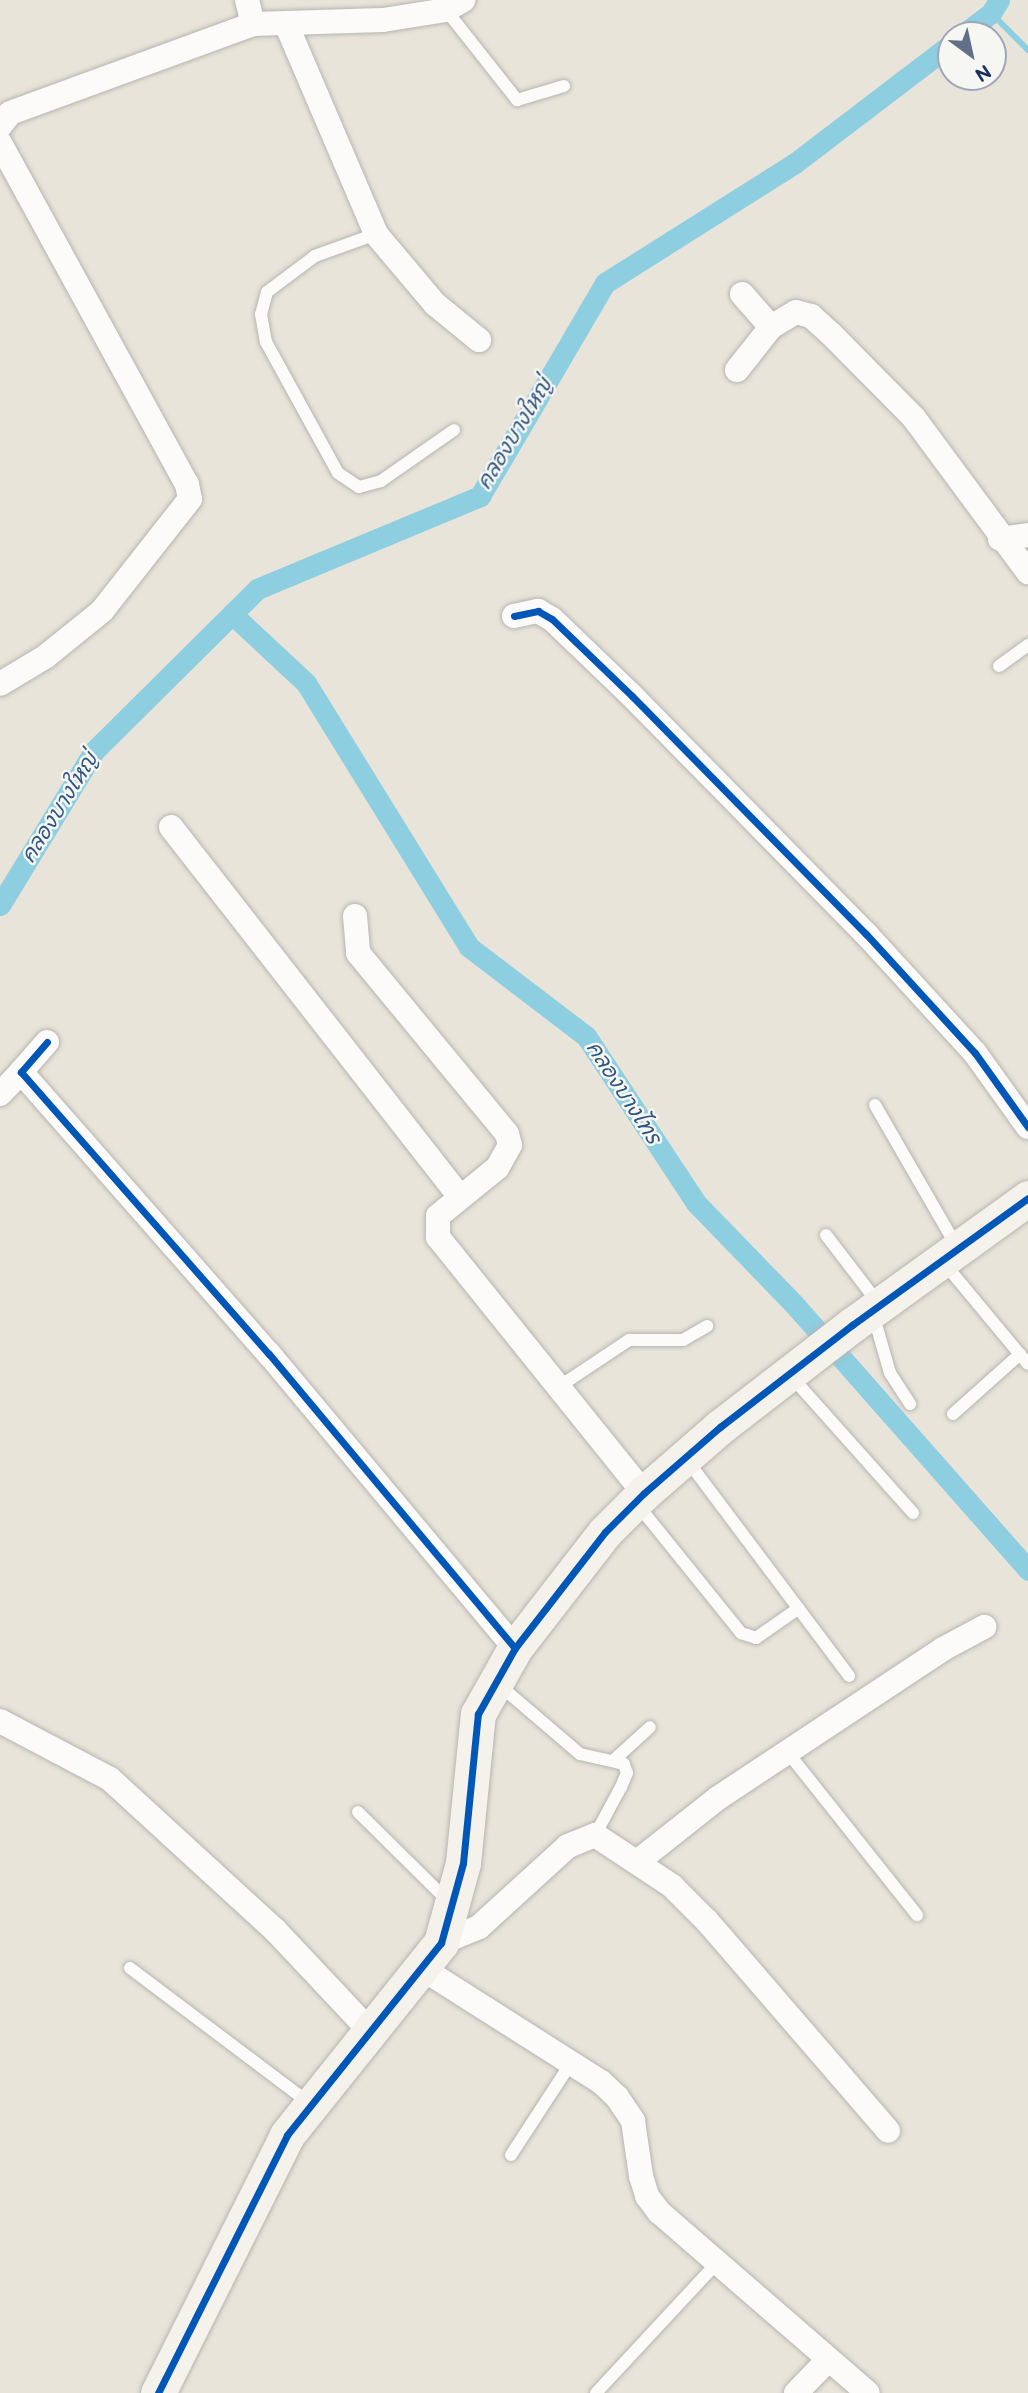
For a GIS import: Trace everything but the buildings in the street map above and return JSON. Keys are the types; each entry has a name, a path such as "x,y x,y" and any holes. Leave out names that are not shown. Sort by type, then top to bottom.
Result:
{"street":[{"path":"247,0 253,24"},
{"path":"0,126 9,113 253,24 286,26 455,5"},
{"path":"286,26 376,234 435,304 479,340"},
{"path":"0,143 187,484 190,499 102,611 46,657 0,684"},
{"path":"741,294 771,327"},
{"path":"737,370 771,327 796,312 811,316 914,418 1000,539 1028,572"},
{"path":"1000,539 1028,535"},
{"path":"514,616 538,611 552,619 632,696 866,934 975,1053 1028,1127"},
{"path":"171,827 459,1196"},
{"path":"355,916 358,953 507,1134 507,1157 438,1216 438,1237 557,1388 639,1498"},
{"path":"0,1094 47,1042"},
{"path":"21,1072 270,1354 515,1648"},
{"path":"158,2393 277,2154 309,2104 432,1956 454,1907 463,1863 472,1743 478,1714 494,1680 515,1648 566,1578 639,1498 685,1457 868,1313 1028,1198"},
{"path":"637,1861 718,1798 789,1754 943,1649 984,1628"},
{"path":"0,1721 86,1762 110,1779 275,1930 370,2031"},
{"path":"432,1956 479,1927 568,1846 595,1835 672,1886 707,1922 888,2131"},
{"path":"432,1956 571,2063 601,2082 627,2109 647,2196 718,2263 869,2393"},
{"path":"796,2393 828,2360"}],"lane":[{"path":"455,5 516,100 564,86"},
{"path":"376,234 315,256 267,292 261,314 266,342 338,473 359,487 381,481 454,430"},
{"path":"999,666 1028,645"},
{"path":"875,1105 949,1253 1024,1359 953,1414"},
{"path":"826,1235 868,1313 890,1373 910,1404"},
{"path":"557,1388 629,1340 683,1340 707,1326"},
{"path":"797,1368 913,1513"},
{"path":"685,1457 849,1676"},
{"path":"639,1498 741,1633 756,1638 799,1608"},
{"path":"494,1680 590,1760 615,1759 650,1727"},
{"path":"789,1754 917,1915"},
{"path":"595,1835 627,1773 615,1759"},
{"path":"358,1812 454,1907"},
{"path":"130,1968 309,2104"},
{"path":"511,2155 571,2063"},
{"path":"596,2393 718,2263"}],"waterway":[{"name":"คลองบางใหญ่","path":"980,21 991,13 999,0"},
{"path":"991,13 1028,50"},
{"name":"คลองบางใหญ่","path":"0,905 94,751 257,589 480,496 605,283 795,163 937,55"},
{"name":"คลองบางไทร","path":"232,614 306,683 469,947 586,1036 696,1203 793,1303 1028,1570"}],"cycle path":[{"path":"514,616 538,611 552,619 632,696 866,934 975,1053 1028,1127"},
{"path":"47,1042 21,1072 269,1354 515,1648"},
{"path":"158,2393 287,2135 441,1943 463,1863 478,1714 515,1648 605,1532 644,1493 720,1427 852,1325 1028,1198"}]}
